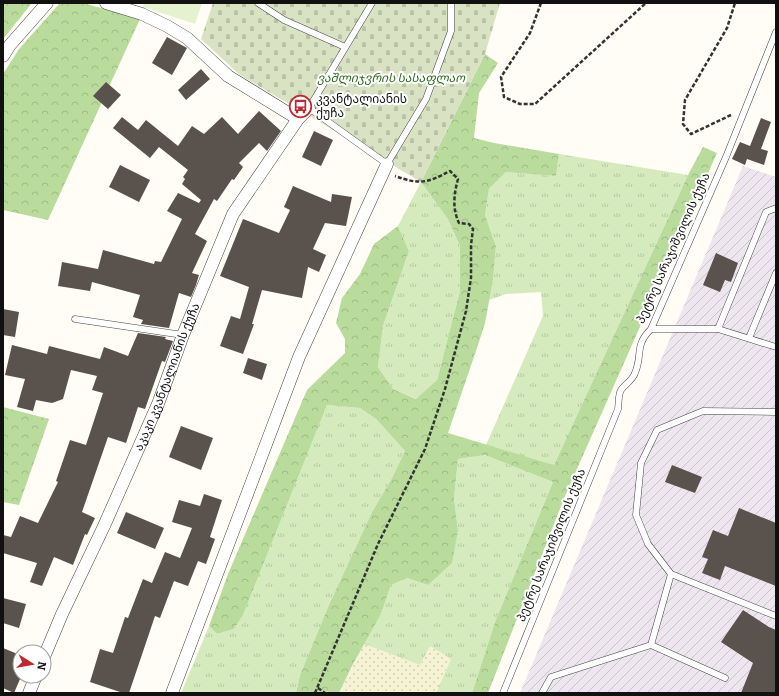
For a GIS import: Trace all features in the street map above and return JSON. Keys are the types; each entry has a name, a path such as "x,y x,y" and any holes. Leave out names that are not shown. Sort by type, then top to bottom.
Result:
{"street":[{"path":"3,56 10,45 47,3"},
{"path":"106,3 142,14 187,38 228,76 298,119"},
{"name":"აკაკი კვანტალიანის ქუჩა","path":"49,644 155,411 183,336 233,214 298,119 309,108"},
{"path":"172,693 299,356 385,167"}],"lane":[{"path":"258,3 284,20 345,48"},
{"path":"372,3 309,108 385,167 426,99 451,31 451,3"},
{"name":"პეტრე სარაჯიშვილის ქუჩა","path":"503,693 618,409 621,390 634,376 637,368 640,344 643,337 651,329 726,157 776,32"},
{"path":"718,329 766,212 776,208"},
{"path":"749,338 776,273"},
{"path":"75,319 183,336"},
{"path":"651,329 718,329 776,347"},
{"path":"776,412 703,411 657,430 641,463 636,515 648,544 670,574 776,616"},
{"path":"651,645 670,574"},
{"path":"542,693 552,677 651,645 725,678"}],"path":[{"path":"541,3 530,33 502,77 504,97 520,104 536,104 646,3"},
{"path":"735,3 728,28 685,100 683,124 691,134 744,109"},
{"path":"315,693 378,544 425,449 445,389 466,311 471,278 471,245 473,229 469,224 459,223 456,217 454,200 458,179 450,171 426,182 406,180 385,167"},
{"path":"317,687 325,693"}],"shaded area":[{"path":"743,166 776,177 776,693 520,693"},
{"path":"364,644 420,665 430,646 451,659 436,693 339,693"}],"green space":[{"path":"3,3 32,3 3,39"},
{"path":"60,3 83,3 140,19 48,220 3,210 3,74 19,49"},
{"path":"144,3 202,3 195,24 143,7"},
{"name":"ვაშლიჯვრის სასაფლაო","path":"213,3 500,3 485,54 421,182 240,75 201,39"},
{"path":"485,54 498,63 479,93 474,138 494,143 559,154 556,176 506,172 489,189 485,215 496,246 493,280 485,323 448,433 554,465 688,175 703,147 717,153 565,496 488,693 472,693 495,622 553,482 485,455 458,459 454,499 458,530 452,563 428,585 407,578 391,585 381,614 339,693 296,693 300,675 328,607 372,512 392,478 405,451 376,419 360,408 327,405 243,615 234,629 217,634 209,626 228,574 307,390 345,353 345,339 336,323 342,298 360,274 374,244 398,226 409,251 383,326 378,367 393,389 416,399 437,380 460,291 460,246 448,219 421,182"},
{"path":"559,154 688,175 554,465 486,445 543,316 541,292 506,294 489,300 493,280 496,246 485,215 489,189 506,172 556,176"},
{"path":"421,182 448,218 460,246 460,291 437,380 417,399 393,389 378,367 383,326 409,251 398,226"},
{"path":"327,405 360,408 376,419 405,451 392,478 372,512 328,607 300,675 296,693 181,693 209,626 217,634 234,629 243,615"},
{"path":"3,407 49,419 19,505 3,502"},
{"path":"485,455 553,482 495,622 472,693 436,693 451,659 430,646 420,665 364,644 381,614 391,585 407,578 428,585 458,530 454,499 458,459"}],"building":[{"path":"167,37 187,48 172,75 152,63"},
{"path":"201,69 210,79 186,100 178,90"},
{"path":"106,82 121,95 108,109 93,96"},
{"path":"259,111 281,131 267,151 259,143 239,163 243,167 234,180 232,179 217,201 214,199 195,234 207,241 192,273 199,275 196,285 191,297 179,293 169,328 141,324 143,320 133,317 140,295 92,282 90,291 58,286 62,262 98,269 103,250 154,264 155,261 161,262 182,219 167,211 178,193 199,203 201,200 182,184 185,179 183,177 188,170 159,147 150,158 113,128 122,117 138,130 146,120 178,146 192,126 204,134 222,117 238,134"},
{"path":"761,118 771,122 761,149 768,151 764,165 747,159 745,165 732,159 740,142 750,146"},
{"path":"314,131 333,140 321,166 302,157"},
{"path":"120,165 150,180 139,202 109,187"},
{"path":"293,186 331,202 332,194 352,197 346,226 325,223 313,249 326,255 319,272 308,267 302,298 262,290 252,324 254,324 243,354 220,346 231,316 240,319 249,287 220,276 243,219 279,233 290,210 284,207"},
{"path":"716,253 738,263 731,282 725,280 720,292 703,285"},
{"path":"3,309 19,312 15,337 3,335"},
{"path":"138,333 166,337 165,339 173,341 165,362 162,361 145,409 138,407 126,443 108,437 82,512 95,518 87,535 85,534 73,565 54,557 42,586 30,582 37,563 3,553 3,535 11,537 20,516 38,523 58,482 56,481 70,440 86,445 103,393 92,390 97,376 71,370 63,399 52,403 36,400 33,411 17,407 25,379 5,375 12,345 47,354 49,346 100,359 104,347 128,356"},
{"path":"248,358 267,364 262,380 243,373"},
{"path":"181,426 213,438 201,470 169,457"},
{"path":"672,465 702,477 695,493 665,482"},
{"path":"204,494 222,500 210,537 215,539 206,564 198,561 188,586 174,581 160,618 155,616 129,693 123,693 90,682 100,649 113,653 125,617 128,618 143,579 152,583 165,552 180,558 192,528 172,522 179,500 200,506"},
{"path":"739,508 776,523 776,586 725,566 720,580 702,573 708,559 702,557 713,530 728,536"},
{"path":"126,512 164,528 155,549 117,533"},
{"path":"3,598 26,604 19,628 3,623"},
{"path":"743,610 776,630 776,693 741,693 753,663 721,642"},
{"path":"3,648 12,652 12,684 18,684 14,693 3,688"}],"place":[{"name":"კვანტალიანის ქუჩა","path":"301,106"}]}
